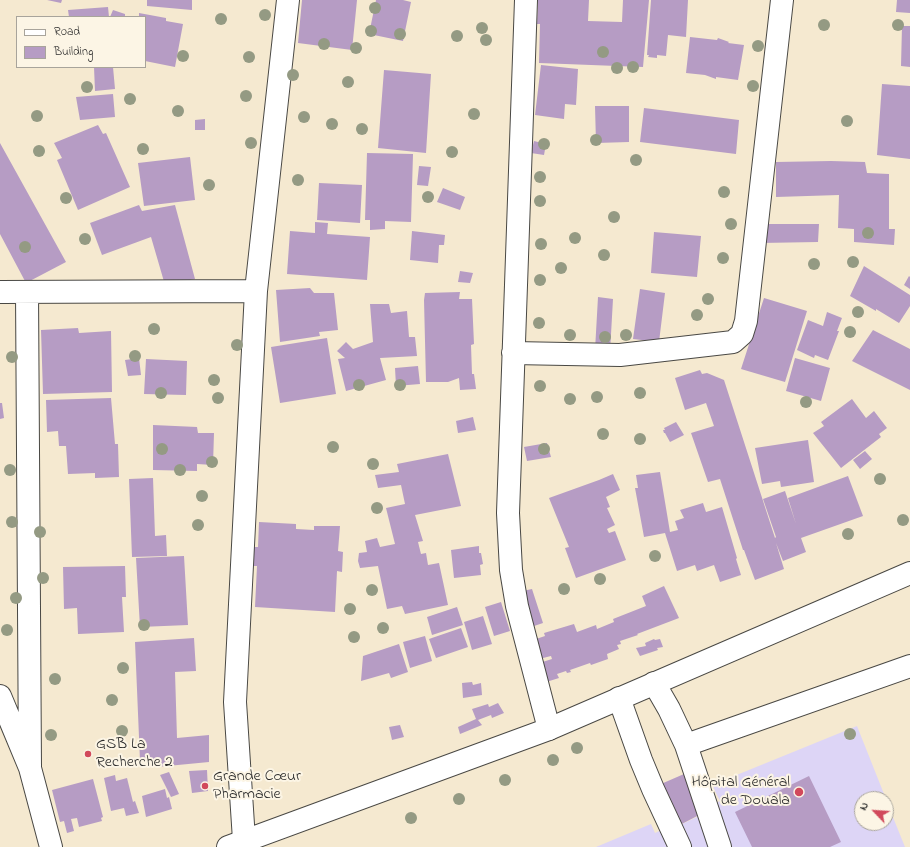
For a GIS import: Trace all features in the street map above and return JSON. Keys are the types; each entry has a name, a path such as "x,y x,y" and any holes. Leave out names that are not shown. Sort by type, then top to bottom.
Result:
{"street":[{"path":"288,0 256,291 235,702 236,844 549,729 910,573"},
{"path":"526,0 508,513 511,570 517,606 549,729"},
{"path":"514,353 620,355 733,342 742,334 746,322 782,0"},
{"path":"0,292 256,291"},
{"path":"27,292 30,768"},
{"path":"686,745 910,666"},
{"path":"654,683 669,708 686,745 720,847"},
{"path":"0,696 30,768 51,847"},
{"path":"619,698 650,782 680,847"}],"shaded area":[{"name":"Hôpital Général de Douala","path":"857,726 883,791 854,791 854,831 894,831 894,820 905,847 596,847 651,824 655,833 672,825 674,828 703,814 701,810 720,801 712,785"}],"building":[{"path":"47,0 62,0 61,3"},
{"path":"147,0 192,0 192,10 147,6"},
{"path":"302,0 357,0 352,50 298,43"},
{"path":"376,0 403,0 411,2 403,41 369,34"},
{"path":"538,0 589,0 588,21 622,22 623,0 649,0 643,67 539,63 540,24 537,24"},
{"path":"651,0 688,0 686,37 668,35 666,56 657,55 657,58 648,57 649,55 647,55"},
{"path":"897,0 910,0 910,13 896,12"},
{"path":"108,7 109,16 69,16 68,10"},
{"path":"113,10 125,14 125,16 110,16"},
{"path":"139,13 166,18 166,21 183,24 175,67 146,61 146,16 139,16"},
{"path":"902,26 910,26 910,67 901,66"},
{"path":"690,37 717,40 718,38 729,42 728,43 744,45 738,80 716,77 716,79 705,75 686,73"},
{"path":"541,65 578,69 576,105 565,104 564,119 535,115"},
{"path":"94,68 113,68 115,89 95,91"},
{"path":"384,70 431,74 426,153 378,148"},
{"path":"882,84 910,86 910,159 877,155"},
{"path":"113,94 115,117 80,120 76,97"},
{"path":"595,106 629,106 629,142 596,143"},
{"path":"644,108 739,120 736,154 640,142"},
{"path":"205,119 205,130 195,130 195,120"},
{"path":"98,125 103,134 106,133 130,187 78,210 57,160 62,158 54,143"},
{"path":"534,141 546,144 544,155 531,153"},
{"path":"0,143 66,262 26,283 0,234"},
{"path":"367,153 413,154 411,222 385,221 385,229 370,230 370,220 365,220"},
{"path":"190,157 195,200 144,206 138,163"},
{"path":"776,162 865,162 867,173 889,174 889,229 895,229 894,245 854,242 854,229 838,228 839,195 776,197"},
{"path":"419,166 431,167 428,186 417,185"},
{"path":"319,183 362,185 360,223 317,220"},
{"path":"443,188 465,197 460,210 437,202"},
{"path":"139,205 142,211 175,205 195,279 165,285 151,237 102,255 90,223"},
{"path":"315,222 328,223 327,234 370,237 367,280 287,274 290,231 315,233"},
{"path":"762,224 819,224 818,242 760,243"},
{"path":"412,231 445,235 444,245 439,245 438,263 410,260"},
{"path":"654,232 701,236 697,277 651,273"},
{"path":"864,266 910,295 910,306 899,323 850,296"},
{"path":"460,271 473,273 470,283 458,282"},
{"path":"909,276 910,277 910,289 904,285"},
{"path":"310,288 314,293 334,293 338,330 319,332 320,336 280,342 276,290"},
{"path":"640,289 665,293 659,342 633,339"},
{"path":"460,292 459,299 472,299 474,344 471,345 472,374 474,374 476,389 460,390 459,378 448,382 426,382 425,293"},
{"path":"598,297 613,299 610,352 595,350"},
{"path":"764,298 807,311 785,382 741,369"},
{"path":"370,304 389,304 391,313 407,311 409,337 415,337 417,356 380,358 386,380 346,391 338,359 345,358 337,351 346,342 353,349 373,342"},
{"path":"827,312 842,318 837,331 839,331 828,360 815,355 814,358 797,350 808,320 823,326"},
{"path":"78,328 79,333 111,331 112,392 43,394 41,330"},
{"path":"873,330 910,349 910,390 852,361"},
{"path":"327,338 336,394 280,403 271,347"},
{"path":"139,358 141,375 128,376 125,360"},
{"path":"795,358 830,368 821,401 786,391"},
{"path":"146,359 187,361 186,395 144,394"},
{"path":"418,366 420,384 396,386 395,368"},
{"path":"700,370 702,374 707,373 724,380 775,538 776,537 763,499 785,491 796,524 788,498 848,476 863,516 801,538 806,552 783,561 776,543 784,569 755,580 743,550 720,479 708,482 691,433 714,426 706,403 685,410 675,378"},
{"path":"111,398 115,444 118,444 119,477 95,478 95,473 68,474 66,446 59,446 58,431 47,432 46,400"},
{"path":"852,399 866,418 874,411 887,428 879,434 881,437 841,468 813,433 824,426 821,422"},
{"path":"0,403 2,403 4,418 0,419"},
{"path":"473,417 476,430 458,433 456,421"},
{"path":"676,422 684,435 670,442 663,430"},
{"path":"153,425 197,427 198,433 214,433 213,465 197,464 197,471 153,470"},
{"path":"808,440 814,482 781,487 780,481 762,484 755,448"},
{"path":"547,443 551,457 527,461 524,447"},
{"path":"865,451 872,459 860,469 853,460"},
{"path":"448,454 461,506 415,515 423,541 418,542 421,554 426,553 428,565 439,563 448,605 405,614 402,606 387,609 378,566 360,568 358,561 359,553 367,552 365,541 377,538 380,547 395,544 386,508 405,504 401,485 378,488 375,475 399,472 397,464"},
{"path":"660,472 670,532 678,530 675,521 684,518 680,510 703,503 706,512 722,507 741,575 720,582 714,565 697,571 695,565 677,571 665,533 644,537 635,488 638,488 636,475"},
{"path":"613,474 620,490 606,497 610,507 607,508 615,525 607,529 609,533 615,531 626,560 576,578 565,548 569,547 549,498"},
{"path":"153,478 155,536 166,535 167,556 132,557 129,479"},
{"path":"259,522 296,524 296,529 314,530 314,526 340,526 338,551 343,552 342,572 337,571 335,612 255,607 257,566 253,566 253,547 258,547"},
{"path":"479,546 479,553 481,553 483,564 480,565 481,575 454,578 451,550"},
{"path":"184,556 188,625 140,627 136,558"},
{"path":"125,566 126,597 122,597 124,632 78,634 77,608 64,609 63,567"},
{"path":"664,586 679,618 620,641 621,644 617,645 619,649 607,654 608,659 570,670 571,672 567,673 566,671 557,674 559,678 543,683 536,664 552,659 551,656 539,659 533,640 545,636 544,633 574,624 577,632 596,625 597,629 614,622 613,619 646,606 642,596"},
{"path":"532,589 543,623 531,627 518,592"},
{"path":"501,602 510,631 494,636 485,607"},
{"path":"457,607 463,625 432,635 427,617"},
{"path":"483,616 492,644 472,650 464,622"},
{"path":"461,628 468,647 436,658 429,639"},
{"path":"425,636 432,661 410,668 403,642"},
{"path":"194,638 196,671 175,672 177,738 209,735 209,762 157,767 157,764 150,764 150,760 140,761 135,642"},
{"path":"654,639 660,639 663,647 657,648 658,650 640,656 636,648 646,646 645,643"},
{"path":"399,644 408,672 391,678 389,673 361,681 363,656"},
{"path":"472,682 473,685 481,683 482,695 463,698 462,683"},
{"path":"498,703 504,713 492,718 491,715 478,720 482,725 460,734 458,727 476,719 472,709 488,704 489,707"},
{"path":"400,725 404,737 392,740 389,727"},
{"path":"207,770 208,791 192,793 189,771"},
{"path":"169,772 179,794 171,797 160,775"},
{"path":"684,774 703,813 674,828 661,784"},
{"path":"115,775 116,781 127,778 133,802 135,801 139,813 126,816 124,808 111,811 104,778"},
{"path":"809,776 841,842 830,847 752,847 735,812"},
{"path":"93,779 103,817 101,818 102,821 79,827 77,818 71,819 74,831 67,833 64,821 60,822 52,790"},
{"path":"165,789 172,809 146,817 142,796"}],"place":[{"name":"GSB La Recherche 2","path":"88,754"},
{"name":"Grande Cœur Pharmacie","path":"205,786"},
{"name":"Hôpital Général de Douala","path":"799,792"}]}
